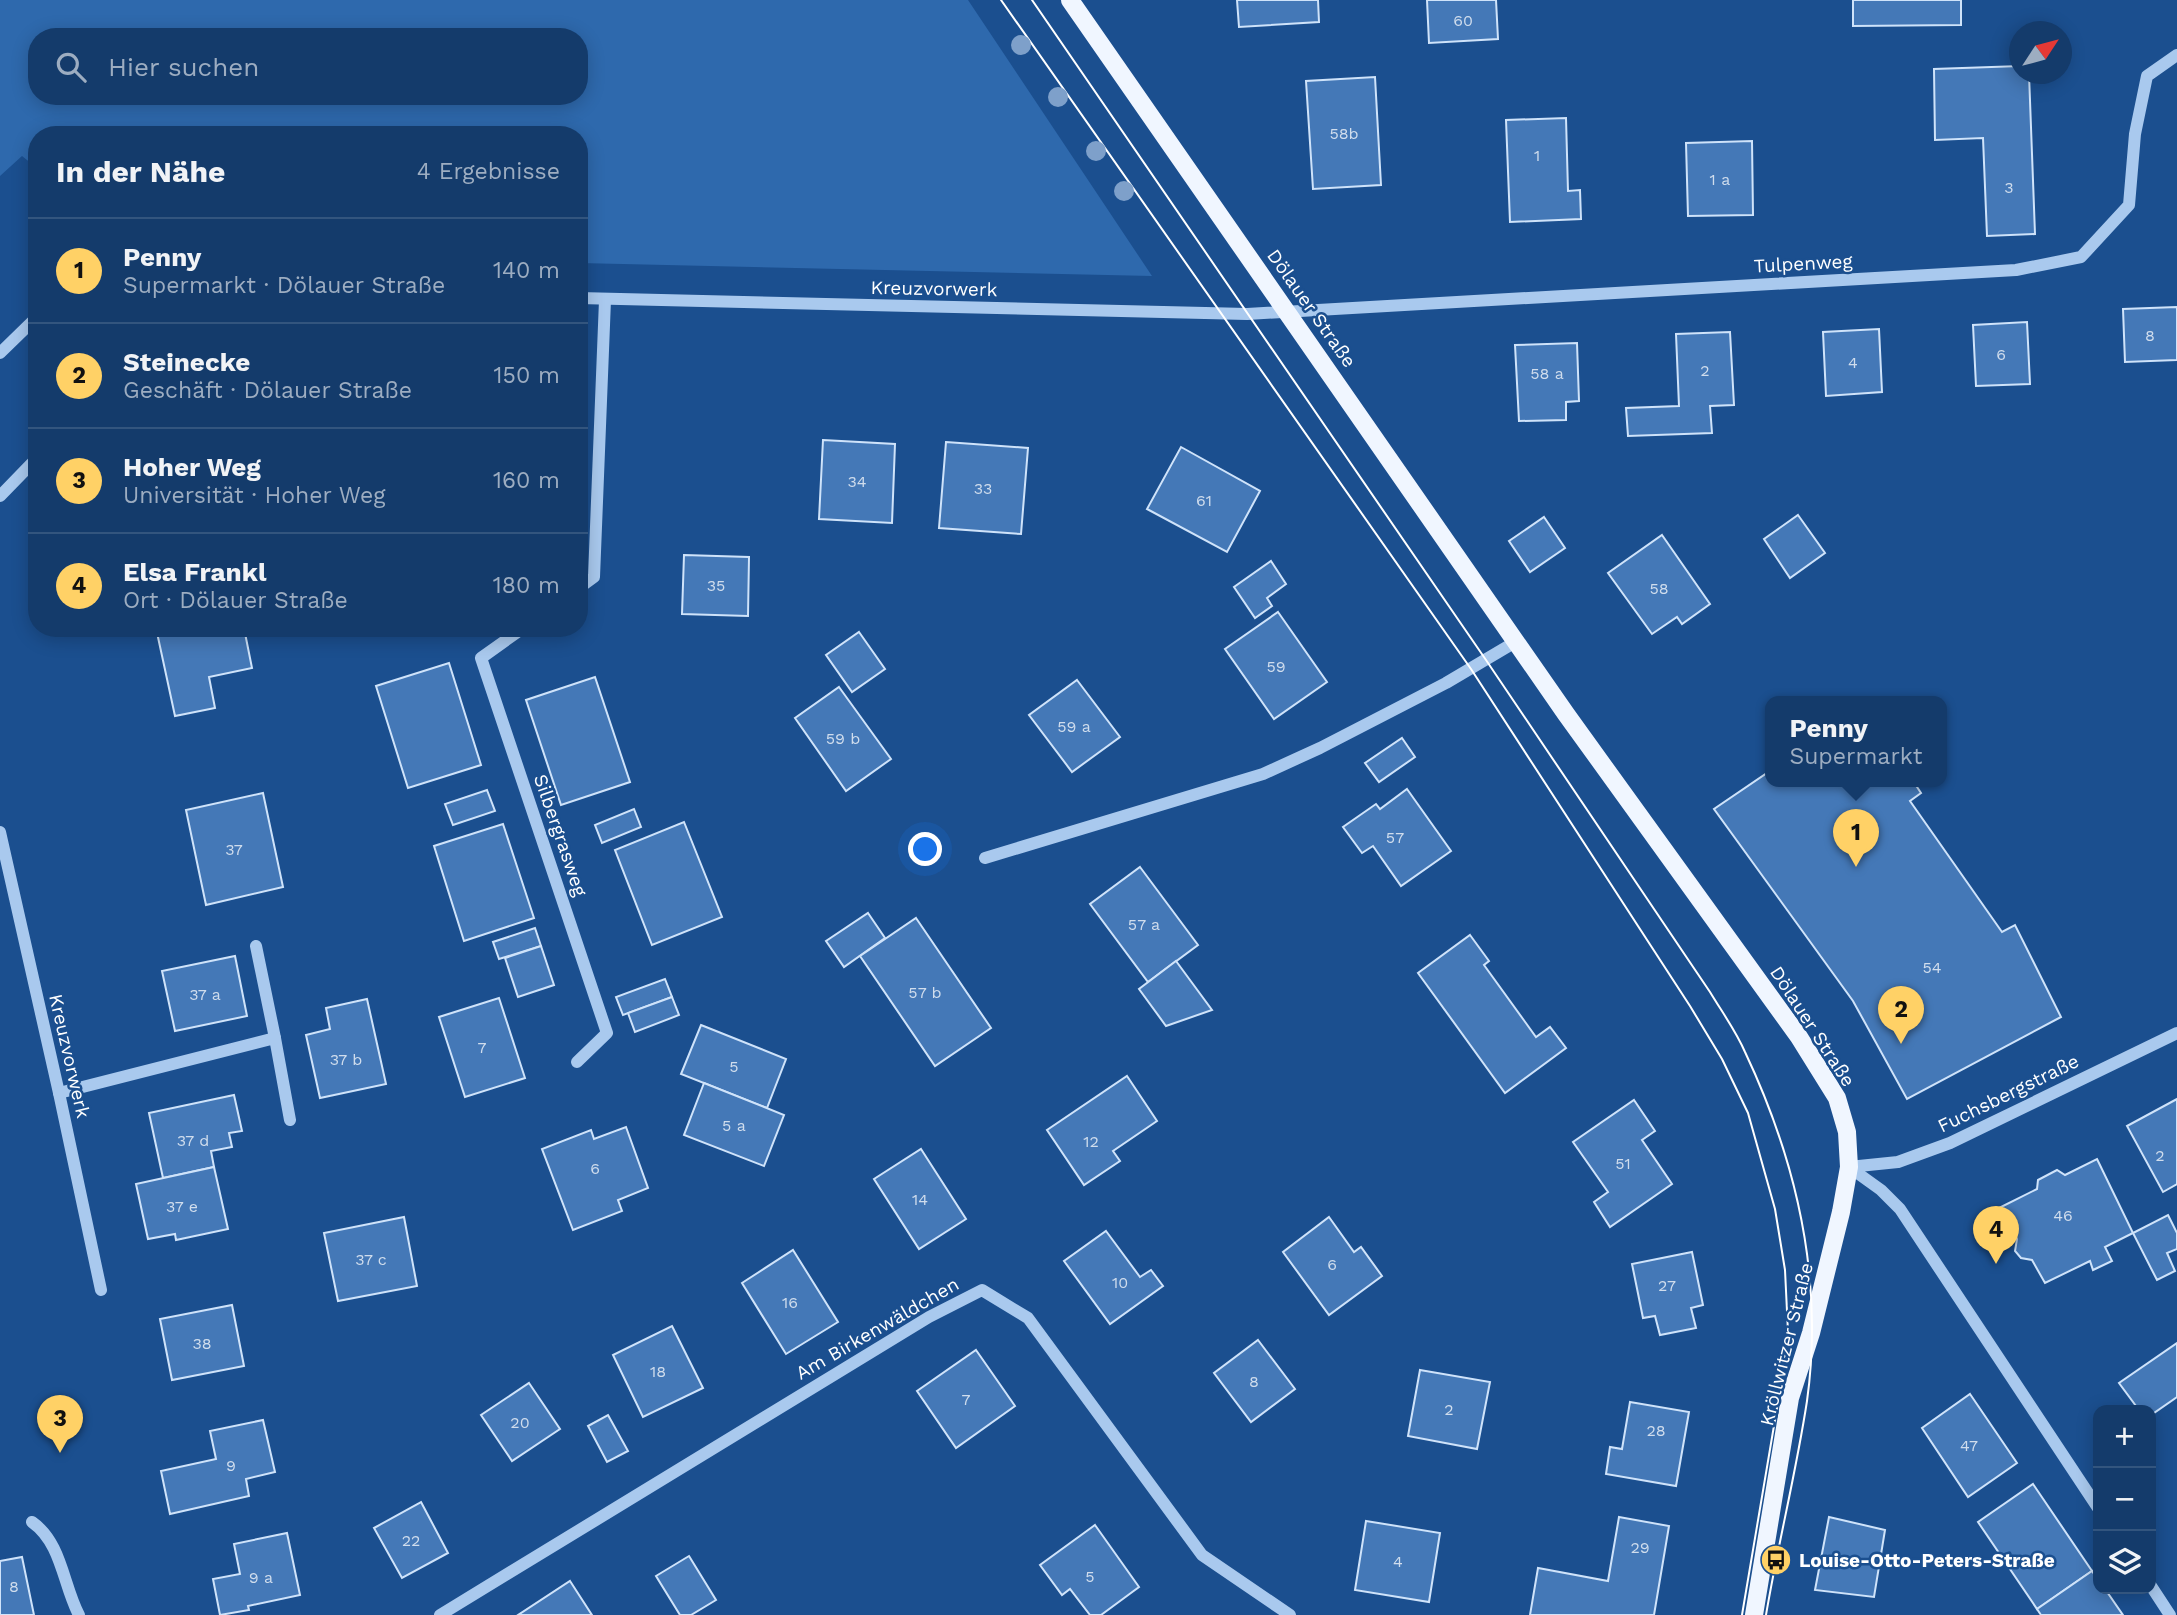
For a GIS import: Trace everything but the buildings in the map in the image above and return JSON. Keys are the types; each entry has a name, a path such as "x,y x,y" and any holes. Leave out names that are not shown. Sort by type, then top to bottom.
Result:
{"main road":[{"name":"Dölauer Straße","path":"1070,0 1566,714 1799,1037 1837,1098 1847,1132 1849,1167"},
{"name":"Kröllwitzer Straße","path":"1754,1615 1790,1398 1811,1334 1841,1212 1849,1167"}],"street":[{"name":"Tulpenweg","path":"1288,311 2016,270 2081,257 2129,205 2135,134 2147,76 2177,55"},
{"name":"Kreuzvorwerk","path":"588,299 1189,313 1288,311"},
{"path":"588,581 594,577 605,300"},
{"path":"0,352 28,326"},
{"path":"0,496 28,467"},
{"name":"Silbergrasweg","path":"510,637 481,658 607,1033 577,1062"},
{"path":"985,858 1263,774 1446,683 1517,641"},
{"name":"Kreuzvorwerk","path":"0,832 100,1290"},
{"path":"256,946 290,1120"},
{"name":"Fuchsbergstraße","path":"1849,1167 1898,1162 1950,1143 2177,1033"},
{"path":"59,1093 275,1038"},
{"path":"1849,1167 1881,1189 1900,1209 2093,1500"},
{"name":"Am Birkenwäldchen","path":"440,1615 917,1324 982,1290 1028,1318 1202,1555 1290,1615"},
{"path":"32,1522 43,1530 61,1564 79,1615"},
{"path":"2156,1594 2170,1615"}],"shaded area":[{"path":"0,0 968,0 1152,276 588,263 588,126 28,126 28,161 22,156 0,176"}],"tram line":[{"path":"1001,0 1471,669 1690,1006 1722,1059 1748,1113 1775,1209 1785,1270 1788,1332 1742,1615"},
{"path":"1032,0 1486,660 1710,992 1745,1052 1779,1136 1792,1179 1809,1266 1812,1310 1807,1401 1766,1615"}],"place":[{"name":"Penny","path":"1856,867"},
{"name":"Steinecke","path":"1901,1044"},
{"name":"Elsa Frankl","path":"1996,1264"},
{"name":"Hoher Weg","path":"60,1453"},
{"name":"Louise-Otto-Peters-Straße","path":"1776,1560"}]}
